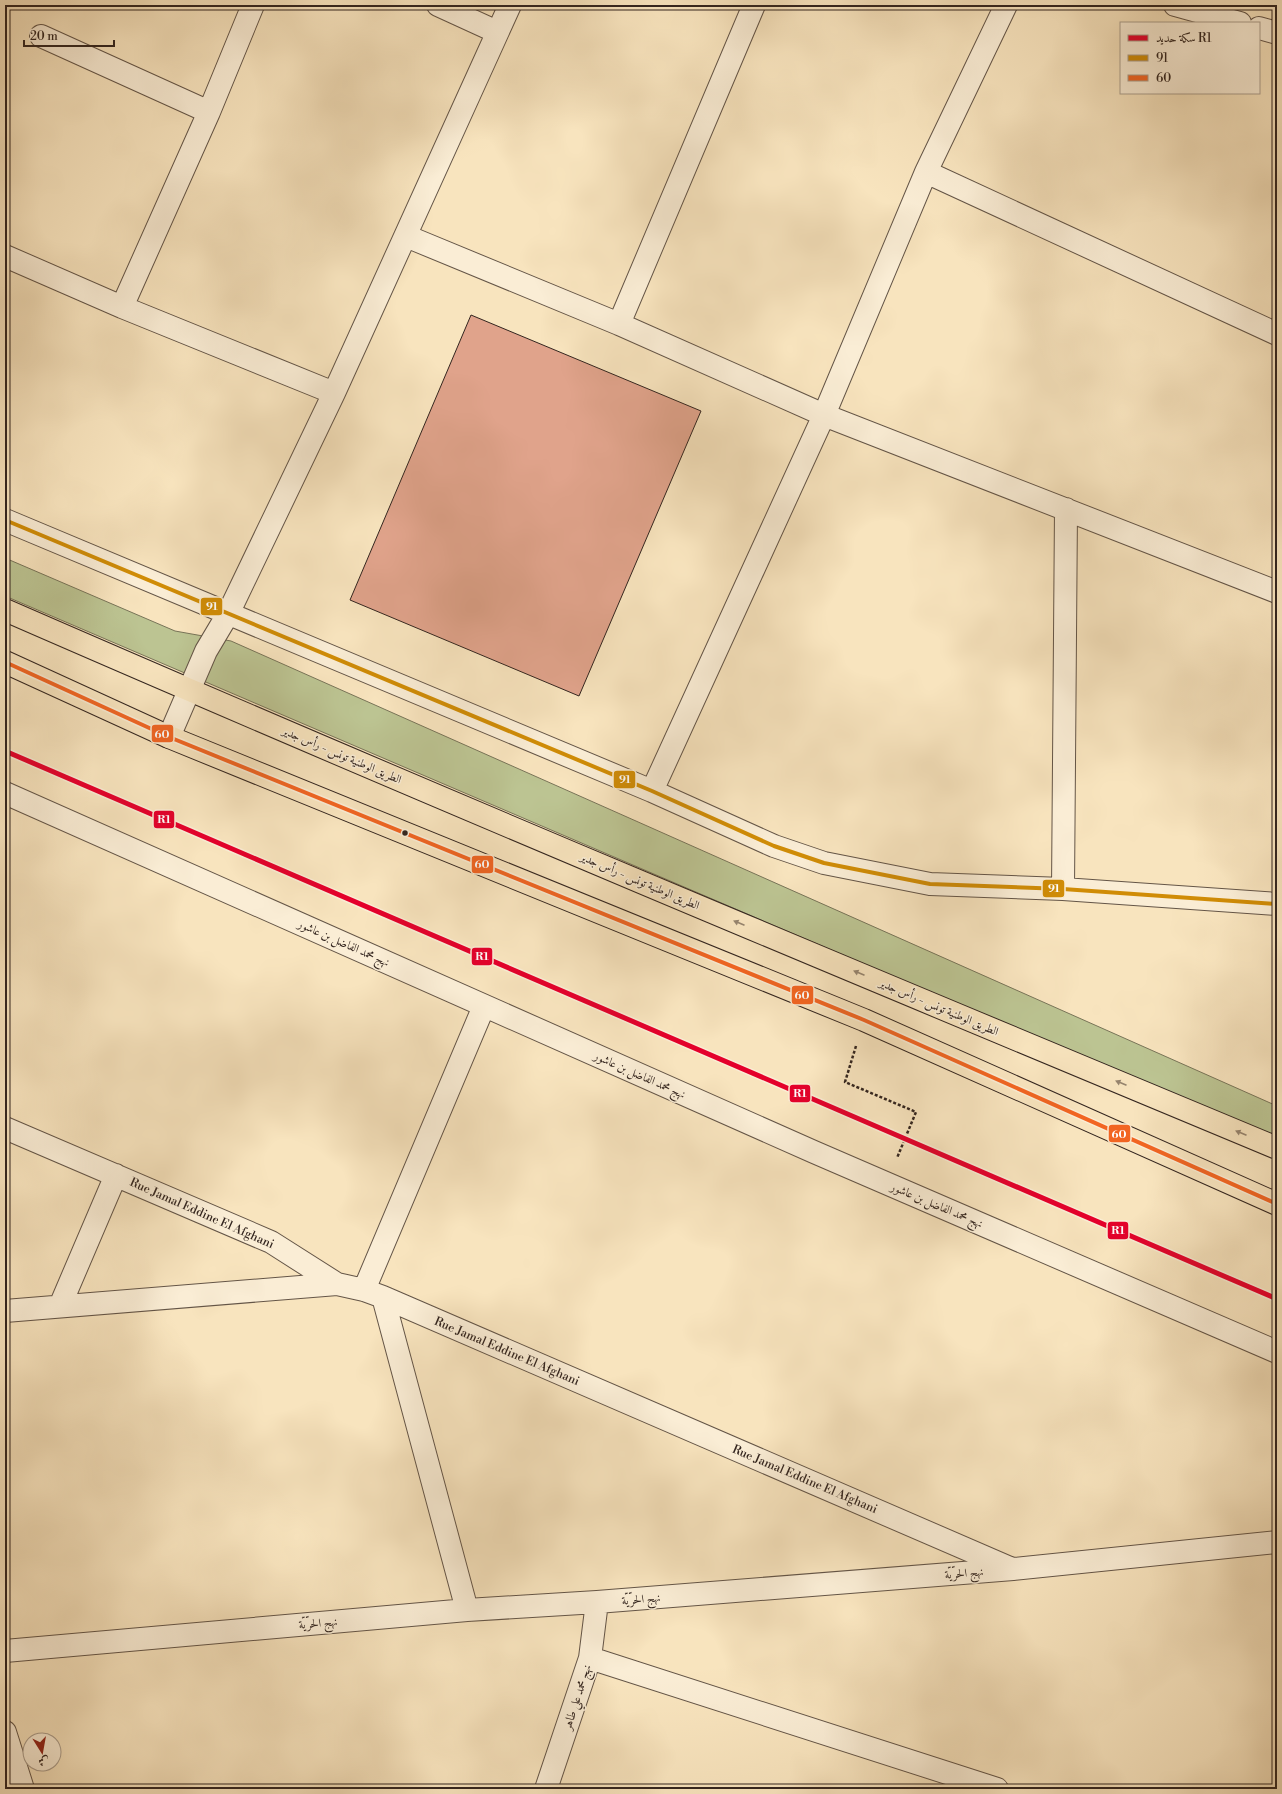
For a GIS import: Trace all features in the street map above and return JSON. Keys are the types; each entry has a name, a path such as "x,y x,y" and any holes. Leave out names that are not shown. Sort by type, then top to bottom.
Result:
{"highway":[{"name":"الطريق الوطنية تونس - رأس جدير","path":"5,610 189,690 1277,1148"},
{"path":"5,662 169,737 864,1020 1277,1204"}],"street":[{"path":"122,307 209,112 253,5"},
{"path":"438,5 497,32"},
{"path":"169,737 206,651 228,614 334,393 510,5"},
{"path":"619,324 754,5"},
{"path":"652,791 824,415 926,172 1006,5"},
{"path":"1175,5 1236,22"},
{"path":"1260,28 1277,33"},
{"path":"41,36 209,112"},
{"path":"926,172 1277,334"},
{"path":"406,236 619,324 824,415 1277,592"},
{"path":"5,256 122,307 334,393"},
{"path":"1063,889 1066,509"},
{"path":"5,520 652,791 774,846 824,863 930,884 1063,889 1277,904"},
{"name":"نهج محمد الفاضل بن عاشور","path":"5,793 814,1152 1277,1352"},
{"path":"466,1610 374,1293 484,1006"},
{"name":"Rue Jamal Eddine El Afghani","path":"5,1128 271,1242 337,1284 374,1293 1013,1569"},
{"path":"60,1306 116,1175"},
{"path":"5,1311 337,1284"},
{"name":"نهج الحرّيّة","path":"5,1651 466,1610 597,1602 1013,1569 1277,1542"},
{"name":"نهج محمد علي طاهر","path":"546,1789 590,1658 597,1602"},
{"path":"590,1658 998,1789"},
{"path":"5,1732 23,1789"}],"path":[{"path":"864,1020 845,1082 916,1112 898,1158"}],"green space":[{"path":"5,558 175,631 231,641 1277,1106 1277,1141 5,596"}],"building":[{"path":"471,315 701,411 579,696 350,600"}],"rail line":[{"name":"R1","path":"5,751 1277,1299"}],"transit line":[{"name":"91","path":"5,520 652,791 774,846 824,863 930,884 1063,889 1277,904"},
{"name":"60","path":"5,662 169,737 864,1020 1277,1204"}]}
